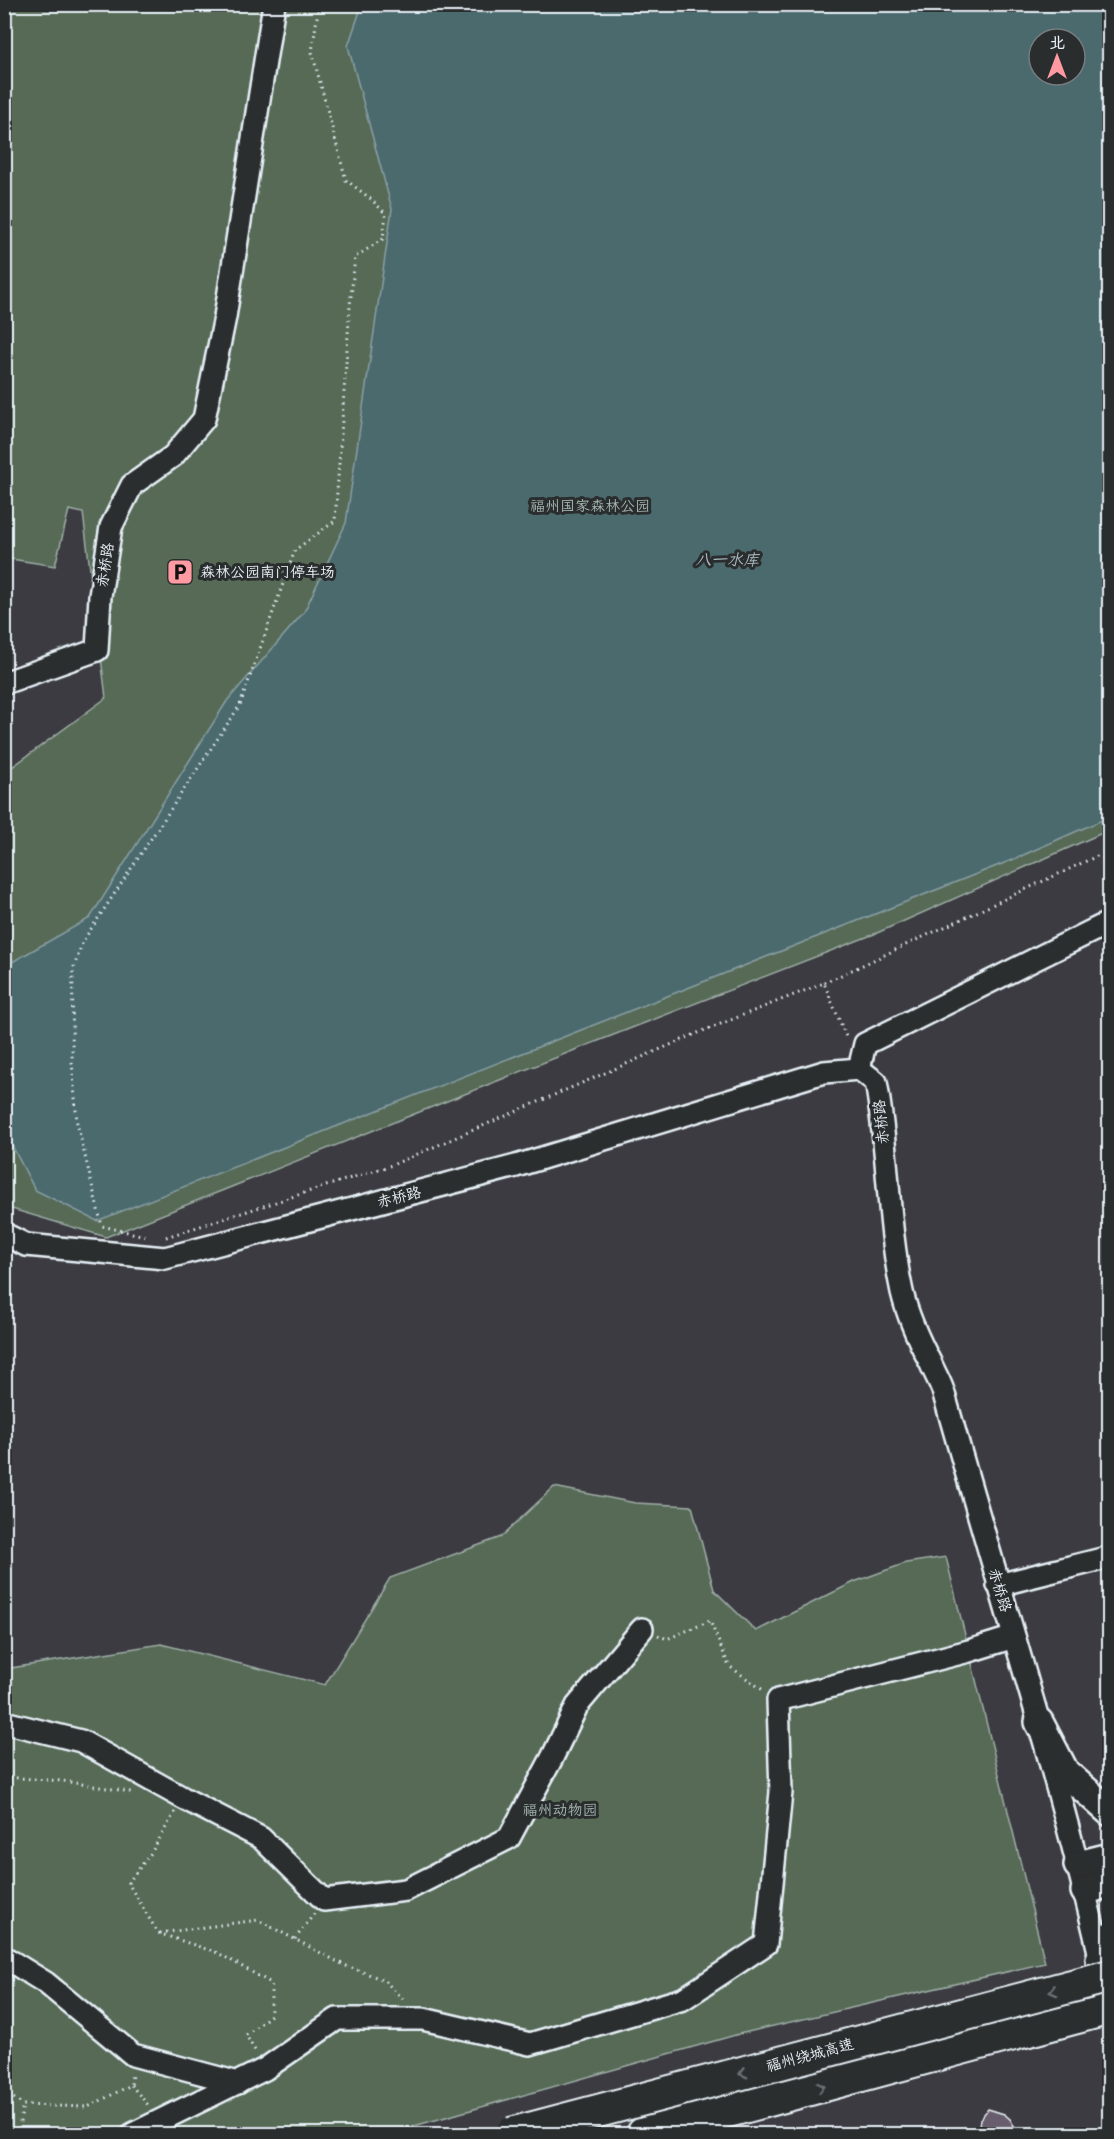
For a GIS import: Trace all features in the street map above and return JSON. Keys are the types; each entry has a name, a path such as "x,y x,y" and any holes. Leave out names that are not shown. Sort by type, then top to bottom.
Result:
{"highway":[{"name":"福州绕城高速","path":"511,2134 1106,1957"},
{"path":"643,2134 1110,2008"}],"main road":[{"path":"1039,1722 1065,1772 1110,1812"},
{"path":"1078,1865 1110,1857"}],"street":[{"name":"赤桥路","path":"4,683 97,650 100,596 111,527 132,485 173,456 204,419 225,317 274,4"},
{"path":"859,1069 865,1044 1110,922"},
{"name":"赤桥路","path":"4,1234 26,1245 165,1258 516,1167 824,1072 859,1069 876,1082 878,1089 884,1137 890,1227 902,1293 915,1332 942,1389 1078,1865 1097,1886 1110,1999"},
{"path":"4,1251 26,1245"},
{"path":"998,1585 1110,1557"},
{"path":"4,1722 81,1741 261,1838 324,1900 406,1890 509,1838 577,1706 642,1629"},
{"path":"133,2134 265,2069 338,2019 423,2019 530,2044 683,1999 766,1944 781,1792 778,1700 969,1651 1014,1636"},
{"path":"4,1957 46,1983 133,2055 238,2083"}],"path":[{"path":"147,1237 102,1226 77,1123 72,1061 73,970 83,941 240,705 295,550 335,521 355,257 383,240 386,214 346,180 312,52 319,4"},
{"path":"158,1239 392,1165 698,1033 824,983 1110,850"},
{"path":"824,983 859,1069"},
{"path":"642,1629 667,1639 710,1621 729,1666 778,1700"},
{"path":"4,1777 63,1781 139,1793"},
{"path":"183,1798 151,1853 128,1883 158,1933 218,1953 271,1983 271,2015 246,2035 265,2069"},
{"path":"295,1940 324,1900"},
{"path":"158,1933 258,1920 344,1965 384,1980 423,2019"},
{"path":"133,2055 131,2085 162,2121"},
{"path":"4,2091 23,2105 88,2107 131,2085"},
{"path":"18,2134 23,2105"}],"green space":[{"name":"八一水库","path":"5,5 1109,5 1109,830 877,933 580,1048 106,1237 5,1207 4,773 106,698 83,513 69,510 55,566 5,558"},
{"name":"福州动物园","path":"554,1487 635,1503 692,1506 714,1590 756,1631 854,1582 906,1563 946,1557 1045,1963 739,2034 386,2134 5,2134 5,1669 161,1644 325,1685 390,1578 501,1537"}],"water":[{"name":"八一水库","path":"362,5 1109,5 1109,817 1012,860 97,1221 35,1190 5,1132 5,966 90,918 227,701 304,612 346,523 392,209 348,46"}],"building":[{"path":"988,2109 1004,2114 1019,2134 978,2134 980,2119"}],"place":[{"name":"森林公园南门停车场","path":"180,572"}],"park label":[{"name":"福州国家森林公园","path":"590,506"}]}
